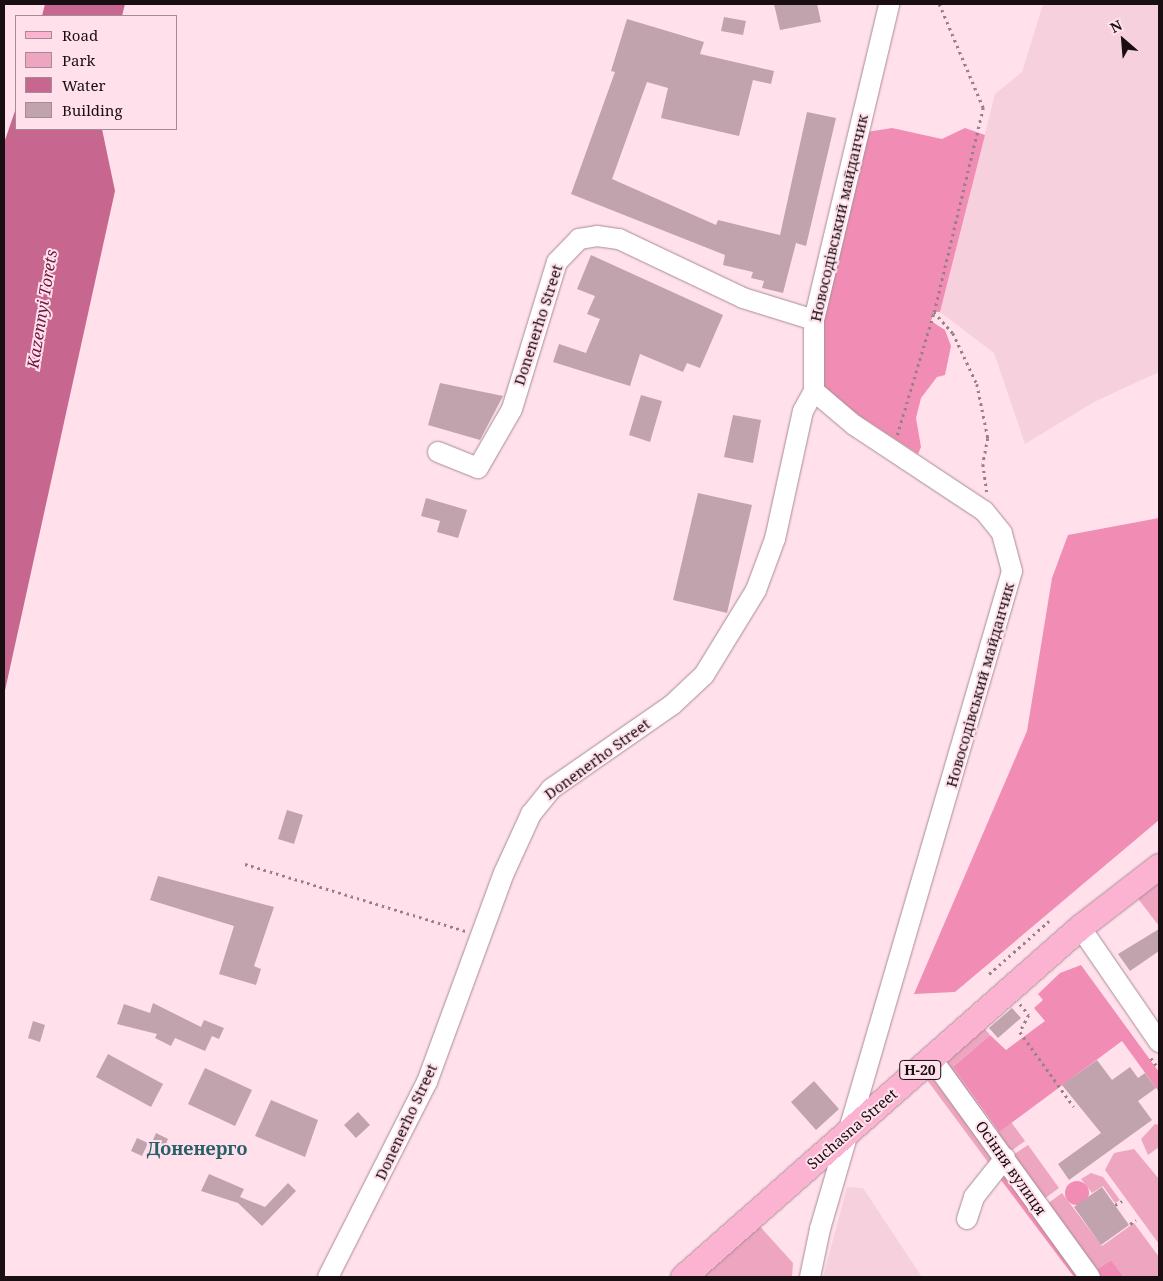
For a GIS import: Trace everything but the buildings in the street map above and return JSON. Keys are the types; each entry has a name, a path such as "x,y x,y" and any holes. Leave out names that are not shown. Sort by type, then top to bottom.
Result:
{"main road":[{"name":"Suchasna Street","path":"683,1277 1080,927 1159,866"}],"street":[{"name":"Новосодівський майданчик","path":"810,1277 820,1229 853,1127 1012,570 1002,533 984,511 893,450 814,391 814,320 889,4"},
{"name":"Donenerho Street","path":"438,452 478,468 512,409 557,262 579,239 597,236 619,239 743,298 814,320"},
{"name":"Donenerho Street","path":"328,1277 427,1082 483,938 515,846 539,800 672,705 704,675 730,636 756,590 775,539 803,411 814,391"},
{"path":"1080,927 1159,1042"},
{"name":"Осіння вулиця","path":"932,1059 1090,1277"},
{"path":"967,1219 974,1197 1005,1158"}],"path":[{"path":"893,450 934,312 983,108 939,4"},
{"path":"934,312 953,333 977,384 988,438 983,483 988,495"},
{"path":"245,864 483,938"},
{"path":"989,974 1049,921"},
{"path":"1018,1002 1030,1015 1020,1032 1074,1107"},
{"path":"1115,1205 1122,1201"},
{"path":"1130,1224 1136,1220"}],"shaded area":[{"path":"1043,4 1159,4 1159,372 1094,402 1025,444 994,353 940,312 995,94 1022,72"},
{"path":"892,128 942,139 965,128 985,135 940,312 934,312 931,321 945,330 951,346 945,375 937,377 921,398 916,418 921,447 918,454 837,401 825,388 821,374 820,321 867,132"},
{"path":"1159,518 1159,820 955,992 914,994 1027,731 1052,578 1068,535"},
{"path":"1081,965 1159,1072 1159,1092 1122,1041 999,1132 953,1067 990,1035 1006,1050 1045,1021 1034,1008 1043,1000 1038,994 1060,973"},
{"path":"998,1176 1006,1176 1081,1277 1074,1277"},
{"path":"1077,1181 1085,1185 1089,1193 1085,1201 1077,1205 1069,1201 1065,1193 1069,1185"},
{"path":"847,1187 863,1188 922,1277 823,1277"},
{"path":"1111,1260 1124,1277 1097,1277 1093,1272"}],"green space":[{"path":"1159,878 1159,926 1136,896"},
{"path":"983,1027 990,1035 953,1067 998,1132 1011,1122 1025,1141 1008,1153 945,1062"},
{"path":"932,1077 994,1161 993,1169 927,1080"},
{"path":"1155,1124 1159,1125 1159,1147 1148,1155 1141,1139"},
{"path":"1028,1145 1059,1188 1044,1199 1010,1157"},
{"path":"1134,1149 1159,1179 1159,1244 1105,1170 1114,1153"},
{"path":"1091,1173 1103,1177 1120,1200 1115,1203 1103,1186 1092,1193 1081,1179"},
{"path":"1062,1193 1102,1246 1134,1223 1159,1257 1159,1277 1124,1277 1111,1260 1093,1272 1047,1204"},
{"path":"756,1222 793,1263 792,1277 690,1277"}],"water":[{"path":"45,4 125,4 122,15 42,15"},
{"name":"Kazennyi Torets","path":"15,111 15,130 102,130 115,191 4,695 4,143"}],"district":[{"name":"Доненерго","path":"197,1148"}]}
